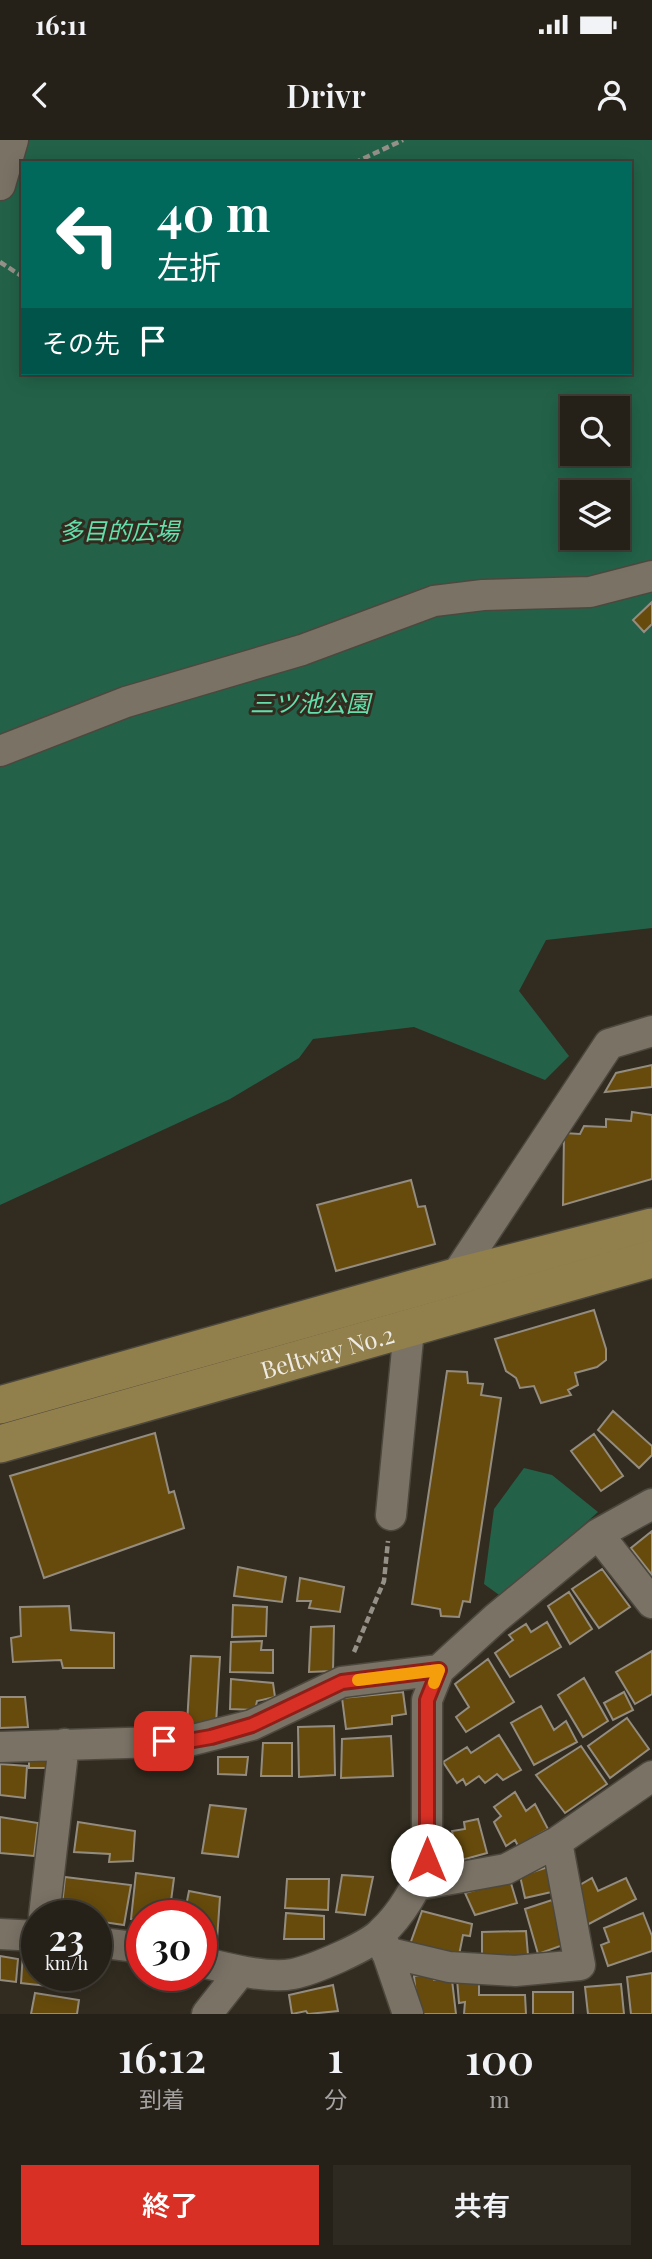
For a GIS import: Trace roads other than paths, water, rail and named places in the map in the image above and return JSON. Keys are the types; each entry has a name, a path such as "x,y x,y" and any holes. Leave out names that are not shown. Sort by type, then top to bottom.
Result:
{"main road":[{"name":"Beltway No.2","path":"0,1405 455,1277 652,1227"},
{"name":"Beltway No.2","path":"0,1444 652,1259"}],"street":[{"path":"0,185 13,140"},
{"path":"0,751 126,702 302,650 434,601 483,595 590,592 652,576"},
{"path":"455,1277 609,1044 652,1031"},
{"path":"391,1515 409,1329"},
{"path":"217,1966 240,1972 291,1974 383,1943 418,1885 427,1860 427,1700 439,1670 496,1618 598,1534 652,1504"},
{"path":"598,1534 652,1603"},
{"path":"0,1747 188,1741 211,1737 252,1725 342,1682 439,1670"},
{"path":"46,1900 64,1744"},
{"path":"418,1885 506,1868 557,1842 652,1776"},
{"path":"383,1943 449,1968 515,1971 580,1965 557,1842"},
{"path":"0,1934 21,1935"},
{"path":"383,1943 408,2014"},
{"path":"207,2014 240,1972"}],"park label":[{"name":"多目的広場","path":"119,530"},
{"name":"三ツ池公園","path":"310,702"}]}
